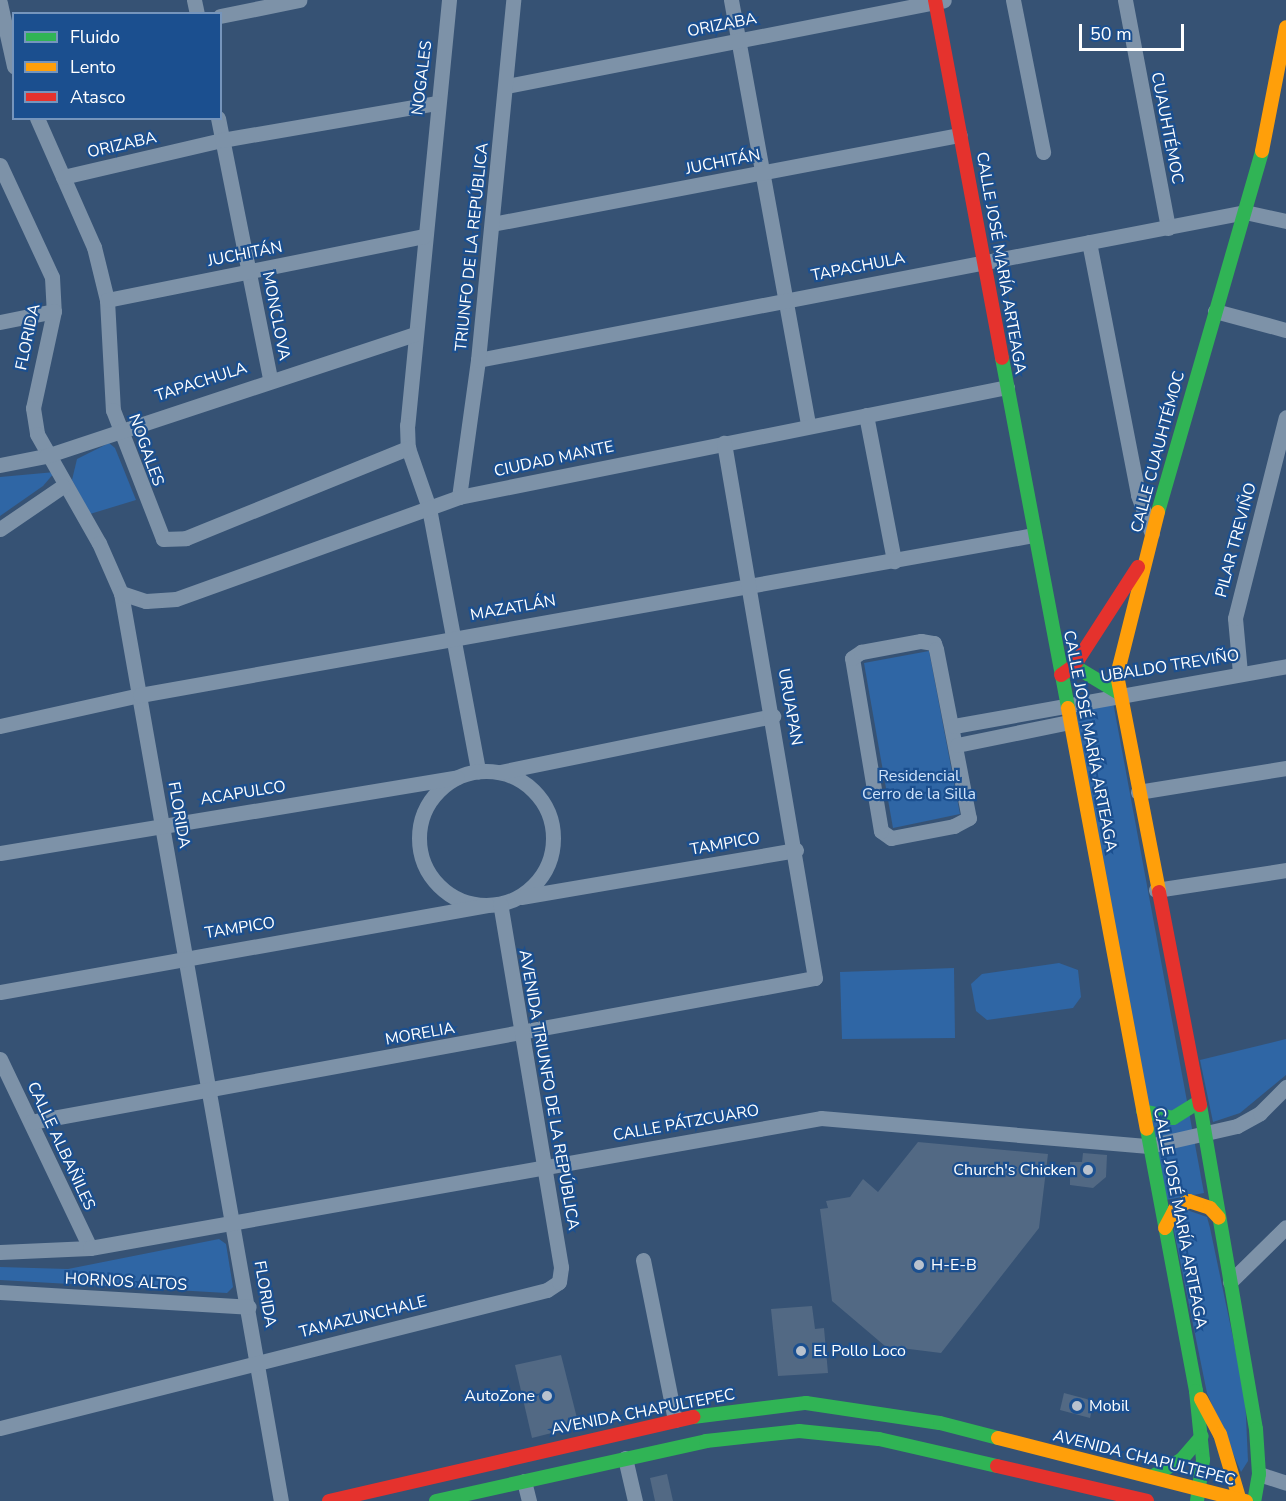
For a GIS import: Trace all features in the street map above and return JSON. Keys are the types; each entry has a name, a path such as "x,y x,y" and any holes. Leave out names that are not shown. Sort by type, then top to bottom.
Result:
{"street":[{"path":"222,16 299,0"},
{"name":"NOGALES","path":"429,508 408,448 415,334 436,103 449,0"},
{"name":"TRIUNFO DE LA REPÚBLICA","path":"459,497 478,360 507,86 513,0"},
{"path":"731,0 808,425"},
{"path":"1013,0 1043,152"},
{"name":"CUAUHTÉMOC","path":"1125,0 1168,228"},
{"name":"ORIZABA","path":"507,86 938,1"},
{"name":"CALLE JOSÉ MARÍA ARTEAGA","path":"938,1 960,135 1034,535 1196,1391 1202,1436 1199,1495"},
{"path":"0,3 9,59"},
{"name":"CALLE CUAUHTÉMOC","path":"1156,890 1119,693 1118,667 1152,534 1215,311 1279,101 1286,27"},
{"name":"ORIZABA","path":"63,177 222,140 436,103"},
{"name":"NOGALES","path":"38,120 94,247 107,300 110,388 118,429 147,508 167,542 408,448"},
{"name":"MONCLOVA","path":"218,120 270,378"},
{"name":"JUCHITÁN","path":"492,224 960,135"},
{"name":"FLORIDA","path":"0,165 5,184 47,261 54,311 33,408 46,456 99,543 121,593 212,1090 281,1501"},
{"path":"1245,212 1286,221"},
{"name":"TAPACHULA","path":"478,360 1245,212"},
{"name":"JUCHITÁN","path":"107,300 425,236"},
{"path":"1089,242 1138,495 1152,534"},
{"path":"0,322 54,311"},
{"path":"1215,311 1286,330"},
{"name":"TAPACHULA","path":"0,465 46,456 118,429 270,378 415,334"},
{"name":"CIUDAD MANTE","path":"121,593 146,600 176,599 459,497 808,425 1007,387"},
{"path":"866,415 894,561"},
{"name":"PILAR TREVIÑO","path":"1240,673 1235,618 1283,443 1286,417"},
{"name":"URUAPAN","path":"724,443 751,585 796,850 815,978"},
{"path":"0,529 63,486"},
{"path":"429,508 477,771"},
{"name":"MAZATLÁN","path":"0,726 140,694 1034,535"},
{"path":"1060,675 1074,666 1148,551"},
{"path":"934,643 954,726 969,818 954,826 886,837 852,658 861,652 934,643"},
{"path":"1074,666 1119,693"},
{"name":"UBALDO TREVIÑO","path":"954,726 1066,702 1286,666"},
{"path":"500,772 536,792 554,828 547,869 518,898 493,905 460,900 437,885 420,854 418,835 425,809 441,787 457,777 477,771 500,772 773,716"},
{"path":"957,745 1069,722"},
{"path":"1138,792 1286,768"},
{"name":"ACAPULCO","path":"0,853 162,824 457,777"},
{"name":"TAMPICO","path":"518,898 796,850"},
{"path":"1254,1501 1258,1474 1256,1429 1206,1136 1156,890 1286,870"},
{"name":"TAMPICO","path":"0,992 186,956 493,905"},
{"name":"AVENIDA TRIUNFO DE LA REPÚBLICA","path":"493,905 522,1034 561,1267 559,1282"},
{"name":"MORELIA","path":"31,1122 522,1034 815,978"},
{"name":"CALLE ALBAÑILES","path":"0,1059 90,1248"},
{"name":"CALLE PÁTZCUARO","path":"234,1224 544,1165 821,1118 1149,1146 1206,1136 1251,1120 1286,1087"},
{"path":"1143,1112 1173,1118 1198,1102"},
{"path":"1165,1228 1175,1209 1189,1201 1210,1208 1219,1218"},
{"name":"HORNOS ALTOS","path":"0,1252 90,1248 234,1224"},
{"path":"1230,1282 1286,1227"},
{"path":"625,1458 667,1438 675,1420 643,1260"},
{"name":"TAMAZUNCHALE","path":"0,1428 547,1290 559,1282"},
{"name":"HORNOS ALTOS","path":"0,1292 249,1307"},
{"path":"1196,1391 1220,1434 1242,1500"},
{"name":"AVENIDA CHAPULTEPEC","path":"329,1501 675,1420 806,1403 940,1423 1153,1476 1199,1495 1242,1500"},
{"path":"695,1416 692,1429 706,1441"},
{"path":"879,1439 889,1431 933,1432 940,1423"},
{"path":"436,1501 706,1441 799,1431 879,1439 1147,1501"},
{"path":"1153,1476 1182,1459 1202,1436"},
{"path":"625,1458 635,1501"},
{"path":"1258,1474 1286,1483"},
{"path":"524,1481 529,1501"}],"green space":[{"path":"109,443 115,448 136,500 90,514 72,480 77,459"},
{"path":"55,472 43,486 0,516 0,477"},
{"name":"Residencial Cerro de la Silla","path":"929,651 960,814 893,828 864,663"},
{"path":"1113,702 1204,1193 1166,1200 1072,709"},
{"path":"1059,963 1078,970 1081,997 1073,1008 987,1020 976,1011 971,984 982,974"},
{"path":"954,968 955,1038 842,1039 840,972"},
{"path":"1286,1039 1286,1075 1240,1113 1213,1122 1200,1060"},
{"path":"1187,1210 1207,1217 1245,1395 1248,1461 1241,1472 1207,1393 1173,1226"},
{"path":"219,1239 226,1244 233,1287 227,1293 0,1280 0,1267 68,1269"}],"building":[{"name":"H-E-B","path":"918,1142 1048,1154 1039,1228 941,1353 885,1346 832,1301 820,1209 828,1208 826,1201 850,1197 863,1179 878,1192"},
{"name":"Church's Chicken","path":"1083,1153 1107,1155 1106,1177 1093,1188 1070,1185 1070,1162 1082,1162"},
{"name":"El Pollo Loco","path":"812,1306 815,1329 824,1328 828,1373 778,1376 771,1309"},
{"name":"AutoZone","path":"561,1355 579,1426 532,1438 515,1365"},
{"name":"Mobil","path":"1064,1393 1094,1401 1090,1418 1060,1410"},
{"path":"667,1474 673,1501 655,1501 650,1478"}],"traffic: fast":[{"path":"1158,512 1262,151"},
{"path":"1002,358 1068,708"},
{"path":"1074,666 1119,693"},
{"path":"1143,1111 1173,1118 1199,1102"},
{"path":"1200,1105 1256,1429 1259,1474 1254,1501"},
{"path":"1147,1129 1196,1391 1203,1460 1197,1501"},
{"path":"693,1417 806,1403 940,1423 998,1438"},
{"path":"436,1501 706,1441 799,1431 879,1439 997,1466"},
{"path":"1153,1476 1182,1459 1202,1436"}],"traffic: slow":[{"path":"1262,151 1286,27"},
{"path":"1158,512 1117,675 1159,892"},
{"path":"1068,708 1147,1129"},
{"path":"1165,1228 1175,1209 1189,1201 1210,1208 1219,1218"},
{"path":"1201,1399 1220,1434 1240,1501"},
{"path":"998,1438 1246,1501"}],"traffic: jam":[{"path":"935,0 1002,358"},
{"path":"1061,675 1074,666 1138,567"},
{"path":"1159,892 1200,1105"},
{"path":"329,1501 693,1417"},
{"path":"997,1466 1147,1501"}],"place":[{"name":"Church's Chicken","path":"1088,1170"},
{"name":"H-E-B","path":"919,1265"},
{"name":"El Pollo Loco","path":"801,1351"},
{"name":"AutoZone","path":"547,1396"},
{"name":"Mobil","path":"1077,1406"}]}
